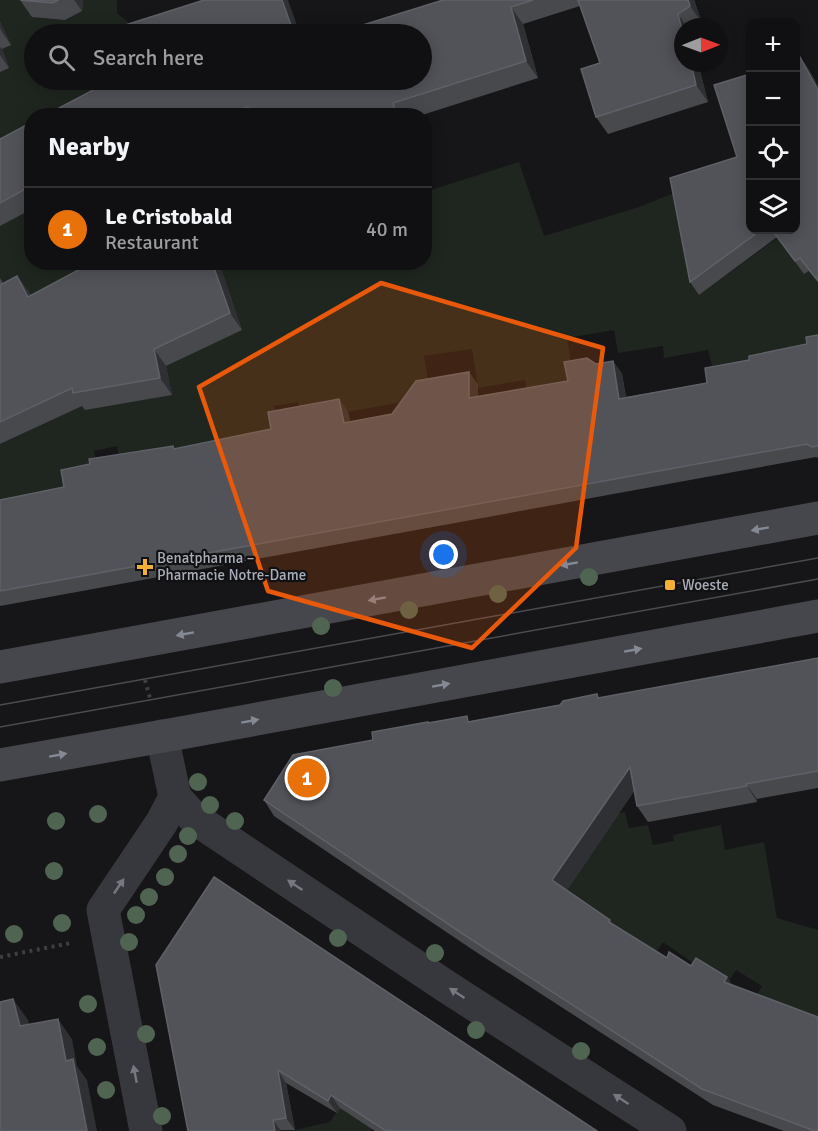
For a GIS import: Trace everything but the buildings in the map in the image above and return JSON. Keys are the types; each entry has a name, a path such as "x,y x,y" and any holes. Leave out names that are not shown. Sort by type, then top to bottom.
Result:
{"street":[{"path":"0,667 818,518"},
{"path":"0,765 818,616"},
{"path":"162,736 175,797 194,818 435,979 670,1131"},
{"path":"146,1131 104,910 162,822 175,797"}],"path":[{"path":"134,643 162,736"}],"highlighted area":[{"path":"381,283 603,348 576,548 472,648 268,591 199,387"}],"shaded area":[{"path":"0,0 117,0 117,13 130,24 24,24 24,90 124,90 99,108 24,108 24,149 0,162"},
{"path":"519,162 544,236 639,207 679,191 699,295 783,234 789,234 804,274 813,268 818,275 818,349 712,366 708,350 664,358 663,346 618,353 614,330 567,338 575,387 527,394 525,380 478,388 472,349 424,356 431,397 302,420 298,402 274,406 280,442 121,470 117,446 94,451 99,477 73,500 0,515 0,444 125,385 172,395 166,366 231,300 221,270 432,270 432,190"},
{"path":"24,213 24,270 91,270 98,283 12,302 2,283 0,284 0,226"},
{"path":"625,812 629,828 648,825 653,845 674,841 673,835 721,825 725,850 764,842 777,918 818,930 818,1028 746,1013 762,986 736,970 726,986 663,942 643,971 526,869 600,816"},
{"path":"353,1087 386,1108 371,1131 291,1131 330,1122"}],"tram line":[{"path":"0,705 818,558"},
{"path":"0,727 818,579"}],"place":[{"name":"Benatpharma – Pharmacie Notre-Dame","path":"145,567"},
{"name":"Woeste","path":"670,585"},
{"name":"Le Cristobald","path":"307,778"}]}
